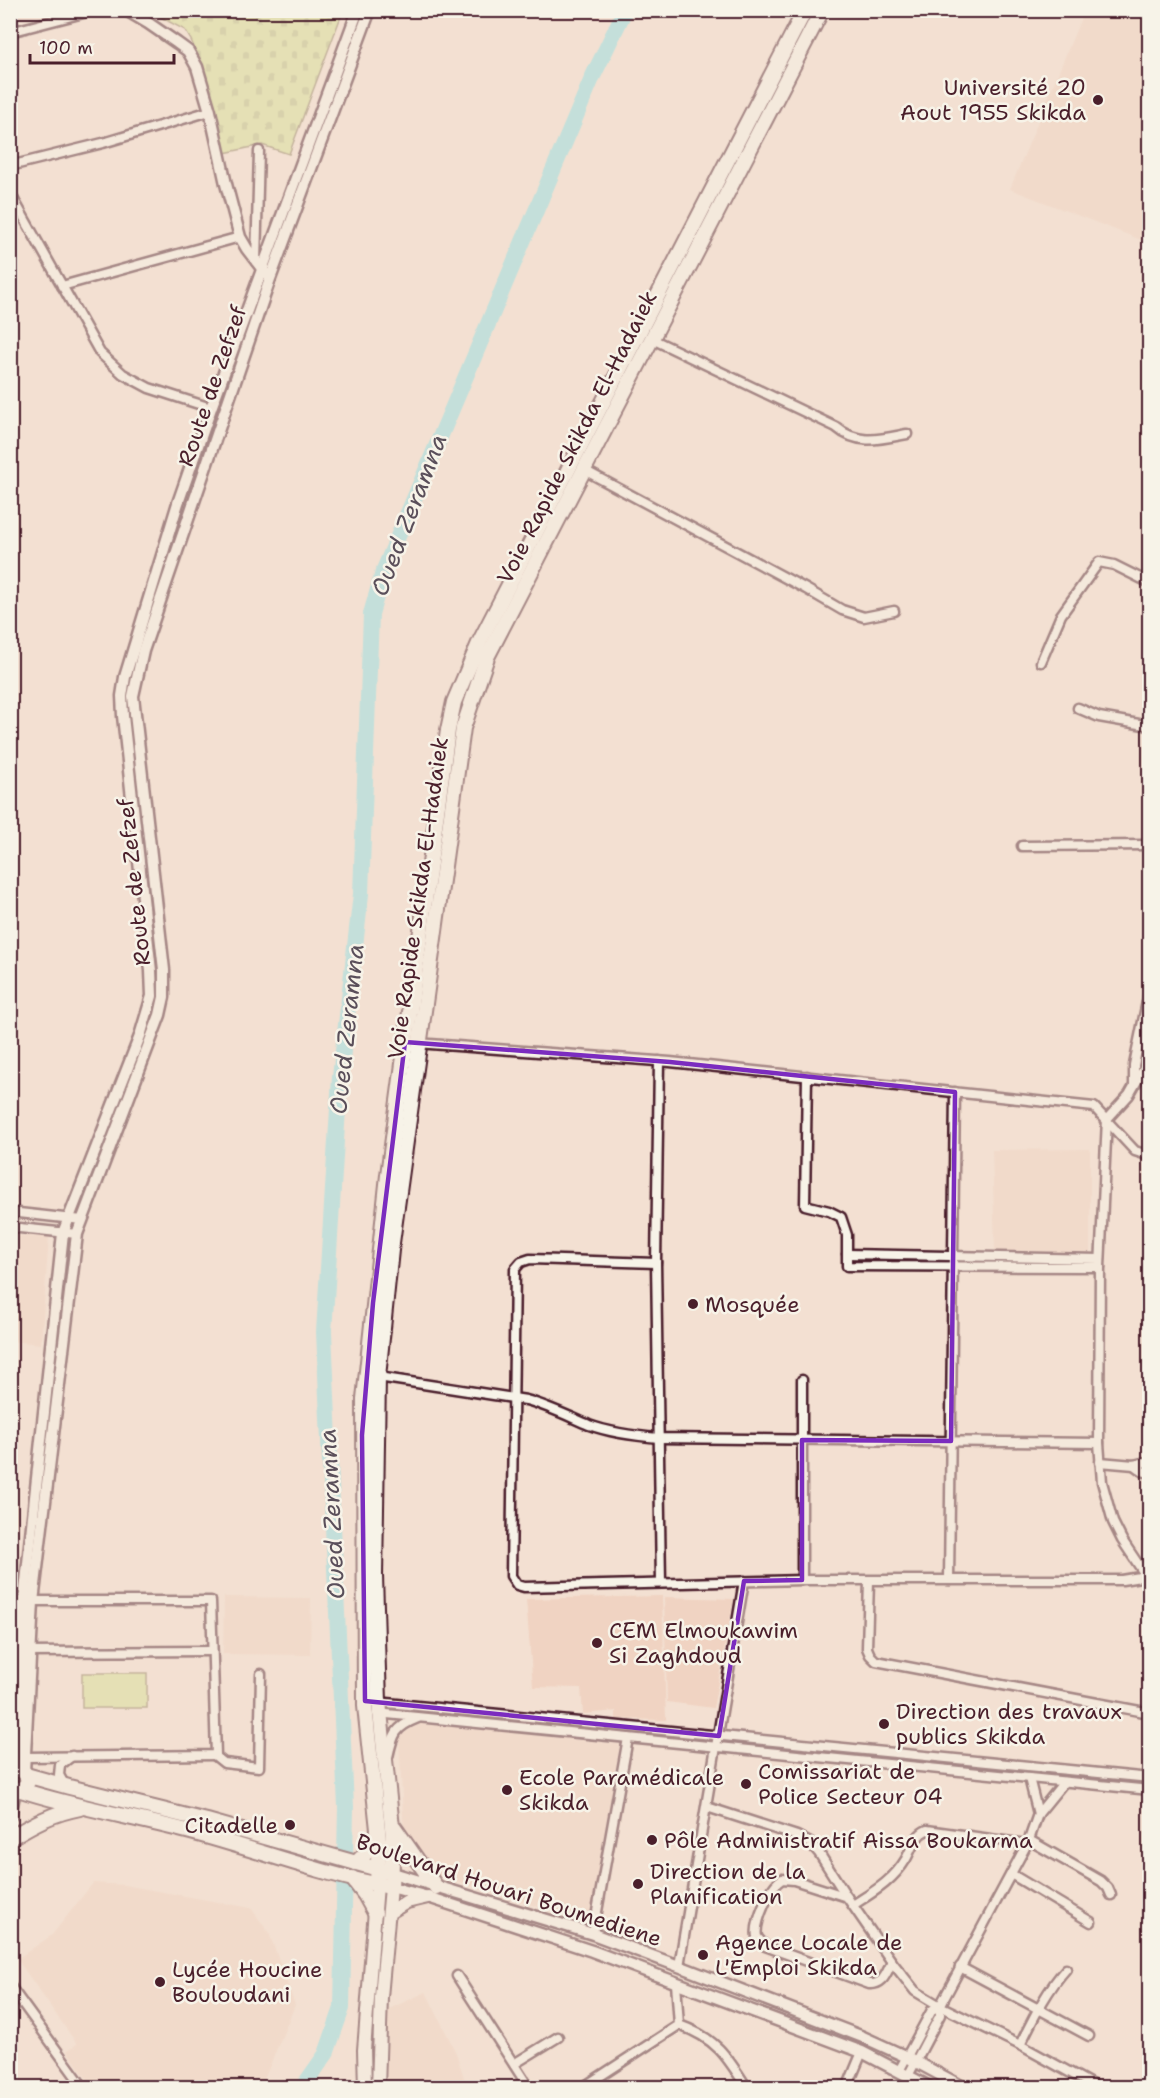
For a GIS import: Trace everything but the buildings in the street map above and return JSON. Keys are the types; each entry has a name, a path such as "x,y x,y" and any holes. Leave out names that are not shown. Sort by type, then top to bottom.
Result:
{"highway":[{"name":"Voie Rapide Skikda El-Hadaiek","path":"377,1885 378,1826 364,1399 373,1303 405,1042 448,730 454,702 480,641 805,10"},
{"name":"Voie Rapide Skikda El-Hadaiek","path":"392,1880 392,1825 387,1766 373,1707 378,1377 391,1250 463,728 487,657 822,10"},
{"name":"Boulevard Houari Boumediene","path":"17,1768 65,1786 207,1821 378,1869 392,1880"},
{"path":"16,1789 28,1782 17,1768"},
{"name":"Boulevard Houari Boumediene","path":"16,1789 200,1834 377,1885 392,1880"},
{"path":"10,1838 51,1815 89,1808"},
{"path":"392,1825 432,1892"},
{"path":"356,1863 372,1847 378,1826"},
{"path":"352,1878 382,1913"}],"main road":[{"path":"126,10 188,51 197,67 210,111 240,237 270,279"},
{"name":"Route de Zefzef","path":"17,1768 28,1602 63,1233 140,1036 152,996 122,696 125,677 178,503 259,265 358,10"},
{"name":"Route de Zefzef","path":"28,1602 77,1234 152,1039 165,997 164,970 133,696 143,651 270,279 370,10"},
{"path":"10,1816 16,1789"},
{"path":"365,2088 364,2050 382,1913 392,1880"},
{"name":"Boulevard Houari Boumediene","path":"392,1880 593,1935 679,1966 863,2037 965,2088"},
{"path":"377,1885 382,1913 378,2088"},
{"path":"382,1913 432,1892"},
{"name":"Boulevard Houari Boumediene","path":"432,1892 862,2052 931,2088"},
{"path":"676,1983 679,1966"}],"street":[{"path":"10,32 95,10"},
{"path":"10,166 210,111"},
{"path":"259,151 259,265"},
{"path":"10,193 100,353 123,374 149,388 211,408"},
{"path":"62,286 240,237"},
{"path":"652,339 836,427 842,432 870,441 907,434"},
{"path":"584,470 842,610 864,617 894,611"},
{"path":"1041,662 1061,615 1099,562 1114,565 1149,583"},
{"path":"1078,708 1099,717 1149,726"},
{"path":"1022,846 1149,845"},
{"path":"1134,1085 1134,1065 1149,987"},
{"path":"405,1042 659,1061 1094,1107 1135,1151 1149,1156"},
{"path":"1148,1579 1113,1522 1107,1502 1099,1443 1100,1263 1107,1119 1129,1095 1146,1065 1149,1047"},
{"path":"659,1061 656,1263 661,1583"},
{"path":"807,1076 805,1205 829,1211 841,1217 847,1234 848,1266 953,1267 1100,1263"},
{"path":"949,1580 955,1092"},
{"path":"10,1212 82,1220"},
{"path":"10,1227 77,1234"},
{"path":"847,1254 1100,1263"},
{"path":"656,1263 530,1259 518,1265 514,1274 511,1576 514,1583 524,1587 802,1580 1148,1579"},
{"path":"378,1377 514,1398 550,1408 604,1430 634,1436 1099,1443"},
{"path":"802,1380 802,1580"},
{"path":"1100,1462 1134,1465 1149,1461"},
{"path":"1134,1465 1149,1473"},
{"path":"679,1966 744,1581"},
{"path":"869,1581 867,1648 876,1661 1149,1713"},
{"path":"10,1601 211,1601 216,1755 214,1755"},
{"path":"26,1652 212,1651"},
{"path":"17,1768 72,1756 214,1755 224,1763 259,1767 261,1674"},
{"path":"373,1707 421,1717 1149,1790"},
{"path":"373,1707 719,1736 1149,1778"},
{"path":"387,1766 392,1737 398,1728 421,1717"},
{"path":"593,1935 628,1738"},
{"path":"65,1786 59,1775 60,1766 72,1756"},
{"path":"1029,1778 1038,1814"},
{"path":"903,2073 940,2014 940,2006 1028,1842 1038,1814 1064,1782"},
{"path":"707,1807 804,1839 819,1853 892,1962 915,1991 1098,2088"},
{"path":"853,1905 894,1875 918,1836 927,1830 1028,1842 1101,1881 1111,1895"},
{"path":"1011,1874 1091,1922"},
{"path":"847,1897 794,1880 782,1879 773,1887 758,1924 757,1937 765,1946 869,1984 883,1981 892,1962"},
{"path":"960,1967 1089,2036"},
{"path":"1020,2045 1038,2008 1055,1981 1066,1969"},
{"path":"457,1976 529,2088"},
{"path":"676,1983 679,2025"},
{"path":"10,1986 84,2088"},
{"path":"582,2088 679,2025 699,2031 712,2040 731,2062 747,2088"},
{"path":"514,2064 558,2037"},
{"path":"847,2088 862,2052"}],"highlighted area":[{"path":"405,1042 670,1062 955,1092 951,1441 802,1440 802,1580 744,1581 719,1736 365,1701 362,1435 373,1303"}],"shaded area":[{"name":"Université 20 Aout 1955 Skikda","path":"1084,11 1149,11 1149,243 1010,189"},
{"path":"1090,1149 1090,1253 995,1251 992,1150"},
{"path":"10,1235 49,1237 41,1344 11,1341"},
{"path":"19,1467 16,1592 11,1592 11,1468"},
{"name":"CEM Elmoukawim Si Zaghdoud","path":"662,1596 666,1720 616,1719 616,1711 583,1714 581,1688 533,1687 526,1599"},
{"path":"224,1597 311,1598 310,1655 223,1654"},
{"path":"664,1597 734,1599 713,1708 667,1702"},
{"name":"Ecole Paramédicale Skikda","path":"419,1723 620,1744 590,1923 437,1875 404,1836 399,1737"},
{"name":"Lycée Houcine Bouloudani","path":"93,1883 124,1885 251,1908 269,1933 295,2005 261,2087 93,2087 67,2051 77,2044 17,1959 52,1935"},
{"path":"426,1992 456,2053 467,2087 385,2088 387,2010"}],"green space":[{"path":"149,11 343,11 289,154 262,145 224,153 204,70 191,40 185,30"},
{"path":"82,1673 147,1673 147,1708 82,1708"}],"waterway":[{"name":"Oued Zeramna","path":"302,2088 326,2054 342,2008 346,1807 324,1332 340,1077 361,894 371,614 383,572 593,76 625,10"}],"place":[{"name":"Université 20 Aout 1955 Skikda","path":"1098,100"},
{"name":"Mosquée","path":"693,1304"},
{"name":"CEM Elmoukawim Si Zaghdoud","path":"597,1643"},
{"name":"Direction des travaux publics Skikda","path":"884,1724"},
{"name":"Comissariat de Police Secteur 04","path":"746,1784"},
{"name":"Ecole Paramédicale Skikda","path":"507,1790"},
{"name":"Citadelle","path":"290,1825"},
{"name":"Pôle Administratif Aissa Boukarma","path":"652,1840"},
{"name":"Direction de la Planification","path":"638,1884"},
{"name":"Agence Locale de L'Emploi Skikda","path":"703,1955"},
{"name":"Lycée Houcine Bouloudani","path":"160,1982"}]}
